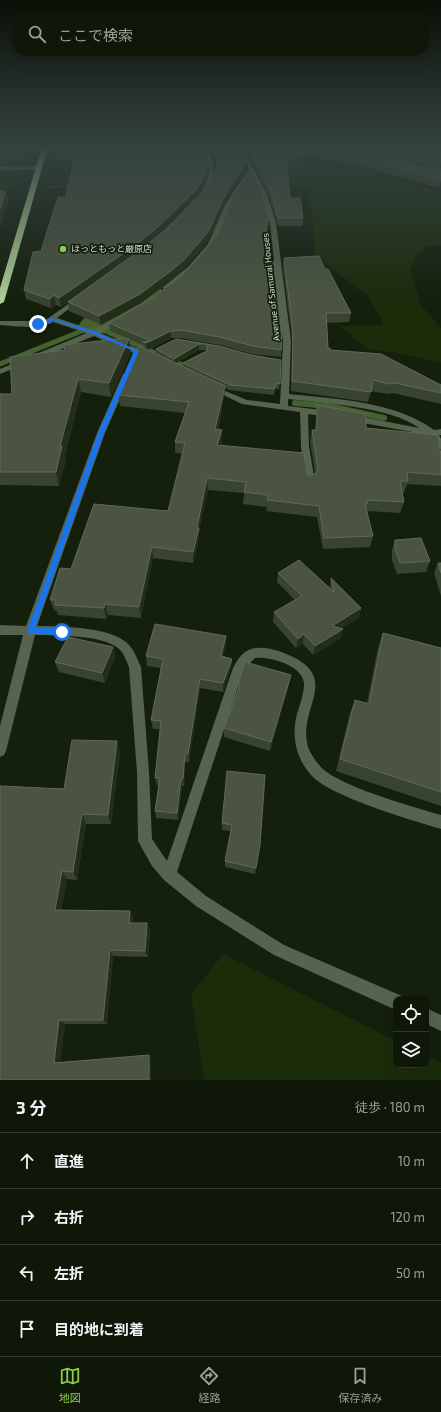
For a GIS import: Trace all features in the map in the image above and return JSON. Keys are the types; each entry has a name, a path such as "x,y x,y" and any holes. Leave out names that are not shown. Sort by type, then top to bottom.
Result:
{"highway":[{"path":"0,302 30,197"}],"street":[{"path":"161,292 190,268 210,245 234,197"},
{"name":"Avenue of Samurai Houses","path":"265,197 273,223 284,307 287,341 282,361 284,408"},
{"path":"0,323 46,323 59,312 86,294"},
{"path":"0,372 94,332 130,313"},
{"path":"52,319 94,332 137,351 152,354"},
{"path":"0,751 30,631 101,433 137,351"},
{"path":"202,383 245,402 284,408 309,406 380,410 418,423 437,432 441,446"},
{"path":"284,396 309,406 437,432"},
{"path":"309,406 305,446 310,482"},
{"path":"0,630 62,632 100,636 121,644 129,652 135,667 145,841 157,861 169,875 201,901 279,950 393,1001"},
{"path":"169,875 239,668 244,658 250,654 261,652 274,655 297,663 306,670 310,678 310,690 303,713 300,739 305,755 317,772 344,789 441,822"},
{"path":"429,1017 441,1023"}],"green space":[{"path":"310,197 441,197 441,245 428,246 417,253 410,269 421,305 441,328 441,363 399,353 367,349 340,326 384,325 368,296 316,257"},
{"path":"223,954 393,1039 393,1068 429,1068 429,1057 441,1063 441,1080 204,1080 191,995"}],"building":[{"path":"0,197 4,197 0,209"},
{"path":"58,197 188,197 159,226 137,244 59,298 54,295 50,299 24,290 33,252 41,251"},
{"path":"198,197 224,197 208,232 185,259 140,294 99,316 68,302 143,248 165,230"},
{"path":"233,197 263,197 269,217 269,220 266,220 270,262 274,261 282,334 281,350 253,346 220,337 180,330 171,331 151,341 109,323 149,300 180,277 194,263 217,235"},
{"path":"272,197 300,198 303,218 278,218"},
{"path":"319,256 325,269 328,269 351,313 326,313 328,348 330,348 330,350 381,354 441,385 441,393 373,380 371,392 292,381 293,331 284,258"},
{"path":"125,338 129,339 109,383 78,379 60,446 62,446 56,472 0,472 0,394 12,394 10,357 65,350 64,345"},
{"path":"176,339 219,346 251,355 281,360 280,384 276,383 274,389 230,385 183,363 207,351 206,344 199,344 174,359 156,349"},
{"path":"139,346 225,386 215,429 222,430 217,445 304,453 307,474 311,476 318,471 312,430 317,430 317,405 366,414 366,428 438,435 441,456 441,475 407,472 408,481 400,481 404,502 367,500 367,504 365,504 373,536 324,538 319,506 267,500 268,495 244,492 246,482 207,478 197,528 199,528 193,552 152,547 139,607 105,604 104,608 55,605 56,600 50,600 60,568 71,569 94,504 168,511 185,443 175,442 189,402 118,395 121,388 120,387"},
{"path":"421,538 430,561 400,563 395,549 395,540"},
{"path":"299,560 334,592 331,578 361,608 332,626 343,629 315,646 304,634 298,639 274,612 302,596 278,573"},
{"path":"438,563 441,563 441,573"},
{"path":"155,624 226,636 221,656 232,659 223,683 200,679 188,754 185,754 183,779 181,779 177,813 155,811 160,778 155,778 161,721 151,720 163,659 146,656"},
{"path":"383,633 441,648 441,792 340,759 355,700 369,704"},
{"path":"68,637 113,647 102,673 55,662"},
{"path":"245,662 291,675 271,742 224,728 240,685 238,684"},
{"path":"72,740 117,741 108,815 82,814 73,872 62,871 55,910 130,911 129,923 147,923 145,951 110,950 103,1020 59,1020 54,1063 149,1055 149,1080 0,1080 0,786 64,789"},
{"path":"227,771 265,775 260,845 256,868 225,861 232,825 222,823"}],"waterway":[{"path":"94,326 149,293"},
{"path":"0,364 94,326 192,369"},
{"path":"295,403 329,406 384,418"}],"place":[{"name":"ほっともっと厳原店","path":"63,249"}],"route":[{"path":"38,324 46,323 52,319 94,333 137,351 101,433 30,631 62,632"}]}
